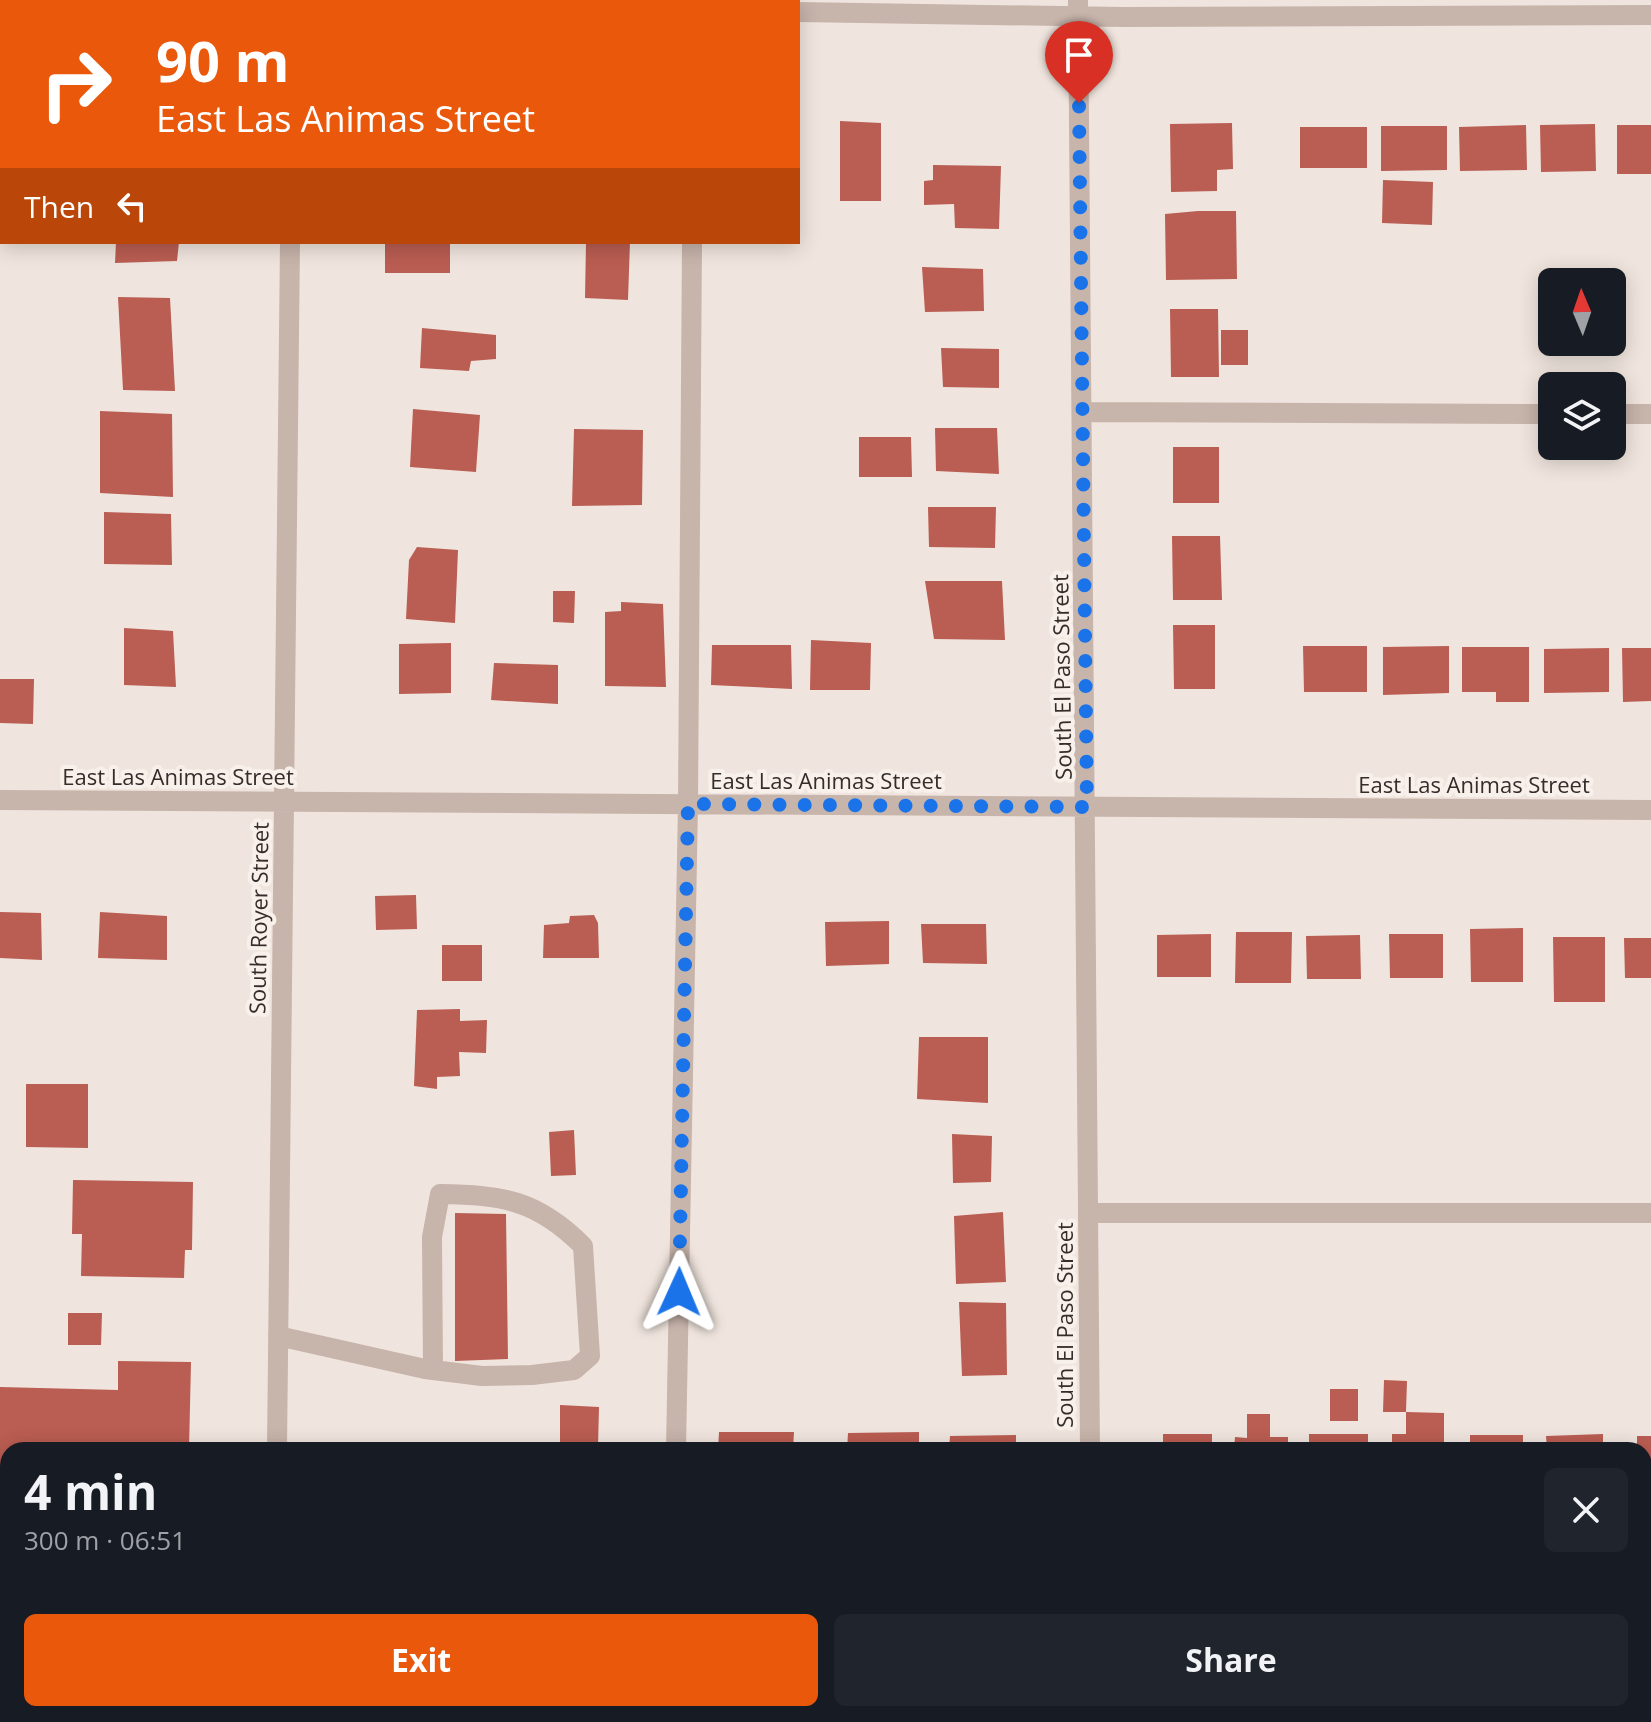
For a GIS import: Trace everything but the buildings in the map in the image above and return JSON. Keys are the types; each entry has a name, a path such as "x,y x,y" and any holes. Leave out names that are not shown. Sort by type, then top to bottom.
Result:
{"street":[{"path":"800,12 1078,8 1651,15"},
{"name":"South El Paso Street","path":"1078,8 1090,1442"},
{"name":"South Royer Street","path":"277,1442 290,244"},
{"path":"676,1442 688,804 692,244"},
{"path":"1083,412 1538,414"},
{"path":"1626,414 1651,414"},
{"name":"East Las Animas Street","path":"0,800 1651,810"},
{"path":"278,1336 433,1370 482,1376 574,1370 590,1356 583,1246 566,1229 523,1202 484,1195 440,1194 432,1237 433,1370"},
{"path":"1089,1213 1651,1213"}],"route":[{"path":"679,1292 688,804 1087,807 1079,103"}]}
